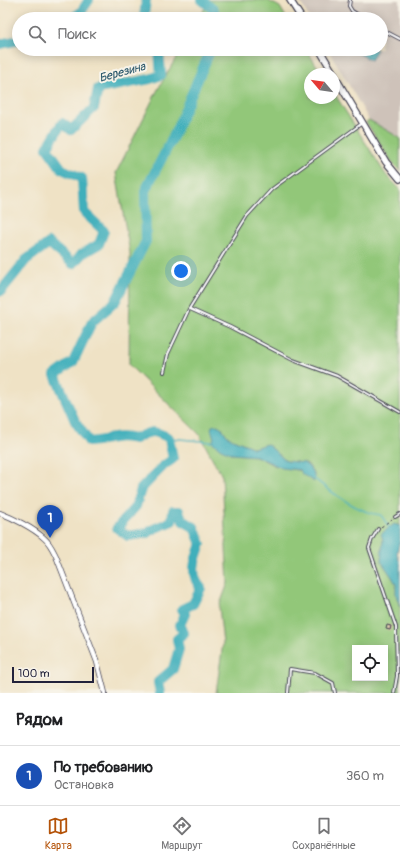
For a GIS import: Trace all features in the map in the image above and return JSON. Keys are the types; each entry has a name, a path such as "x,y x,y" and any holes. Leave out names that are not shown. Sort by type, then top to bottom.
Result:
{"street":[{"path":"290,0 298,12"},
{"path":"324,56 331,68"},
{"path":"340,85 386,162 400,179"},
{"path":"0,513 43,537 51,547 56,556 97,662 105,693"}],"lane":[{"path":"350,0 349,6 354,12"},
{"path":"388,33 400,39"},
{"path":"164,372 168,354 190,309 247,216 272,189 362,124"},
{"path":"190,309 230,327 293,360 337,376 400,412"},
{"path":"395,517 400,514"},
{"path":"378,529 369,548 396,627 397,676 394,693"},
{"path":"288,693 290,669 315,673 333,683 335,693"}],"path":[{"path":"378,529 395,517"}],"shaded area":[{"path":"299,0 400,0 400,138 369,120 332,56 388,56 388,12 306,12"}],"green space":[{"path":"209,0 267,0 280,7 283,12 203,12"},
{"path":"177,56 310,56 318,68 304,68 304,104 340,104 340,102 386,175 400,189 400,526 394,524 383,540 381,561 396,584 396,595 400,607 400,693 216,693 223,643 219,607 228,583 222,476 199,434 129,365 130,253 116,173 157,91","holes":["221,427 228,437 254,448 267,444 286,461 304,463 309,466 314,474 273,465 256,456 233,454 212,442"]},
{"path":"369,120 400,138 400,171 393,164 366,122"}],"water":[{"path":"363,56 373,56 371,60"},
{"path":"217,425 221,427 228,437 254,448 267,444 286,461 304,463 314,474 314,482 302,474 300,470 282,468 256,456 233,454 221,449 212,442 214,438 211,429 212,426"},
{"path":"394,524 400,526 400,539 397,554 400,563 400,607 396,595 396,584 381,561 383,540 381,534"}],"building":[{"path":"387,625 391,626 390,630 386,629"}],"waterway":[{"path":"81,12 89,0"},
{"name":"Березина","path":"145,12 146,0"},
{"path":"202,0 214,10 214,12"},
{"path":"0,44 12,41"},
{"name":"Березина","path":"1,291 26,260 49,243 73,264 82,254 99,244 104,231 84,212 82,178 62,169 47,148 62,123 71,130 94,108 98,89 150,79 161,75 160,56"},
{"path":"160,693 158,682 173,669 179,649 177,639 184,633 180,625 185,614 182,609 193,604 201,588 197,583 194,572 195,561 201,544 194,527 183,521 179,511 173,511 172,521 151,530 148,533 128,536 117,528 136,506 141,489 163,466 173,459 169,438 152,432 135,439 117,437 89,442 75,421 55,375 73,362 92,322 115,302 146,241 145,191 174,135 208,56"},
{"path":"169,438 212,442"},
{"path":"312,477 354,506 381,515 390,529"}],"place":[{"name":"По требованию","path":"50,538"}]}
